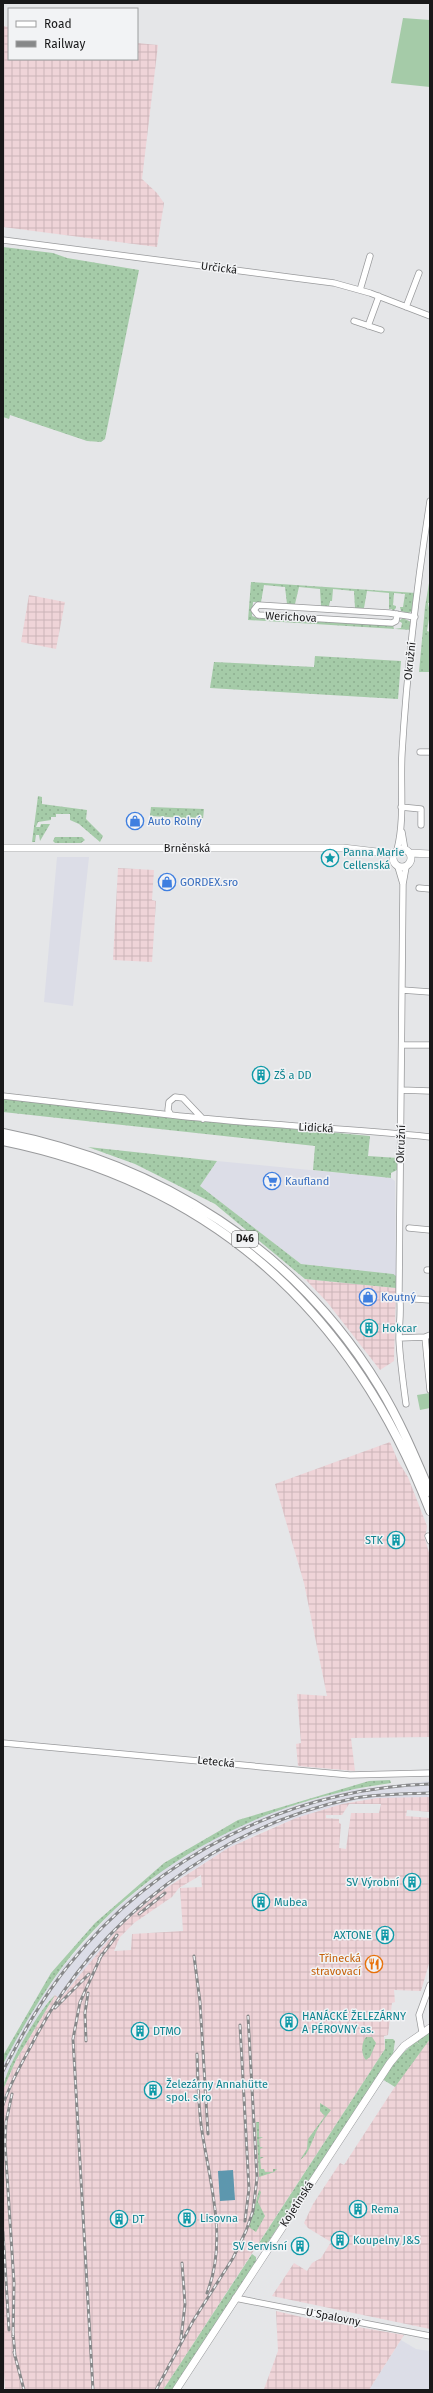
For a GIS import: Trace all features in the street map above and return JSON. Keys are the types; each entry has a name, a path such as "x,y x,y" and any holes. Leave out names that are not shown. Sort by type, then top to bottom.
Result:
{"highway":[{"name":"D46","path":"3,1133 85,1154 150,1180 178,1194 233,1229 277,1265 323,1312 358,1354 392,1409 430,1492"},
{"name":"D46","path":"3,1141 82,1161 151,1190 175,1202 231,1238 271,1271 325,1326 357,1368 397,1434 430,1511"}],"main road":[{"name":"Brněnská","path":"3,848 343,848 394,854"},
{"path":"408,851 411,861"},
{"path":"408,851 418,854 428,854 411,861 406,867 398,867 394,854 408,851"},
{"name":"Kojetínská","path":"176,2390 390,2063 404,2046 422,2032 430,2028"}],"street":[{"name":"Určická","path":"3,240 307,279 360,290 430,316"},
{"path":"360,290 370,256"},
{"path":"406,307 419,273"},
{"path":"368,326 379,296"},
{"path":"354,321 381,330"},
{"name":"Okružní","path":"394,854 401,822 402,753 415,617 423,554 428,531 430,502"},
{"path":"423,554 430,554"},
{"name":"Werichova","path":"397,614 397,620 394,623 258,615 254,610 258,605 397,614 415,617"},
{"path":"328,609 328,619"},
{"path":"420,752 430,752"},
{"path":"401,807 421,809 421,825"},
{"name":"Okružní","path":"401,822 408,851"},
{"name":"Okružní","path":"398,867 403,884"},
{"name":"Okružní","path":"406,867 403,884 399,1293 401,1298 399,1338 406,1404"},
{"path":"419,888 430,889"},
{"path":"402,990 430,992"},
{"path":"402,1045 430,1045"},
{"path":"401,1090 430,1091"},
{"name":"Lidická","path":"3,1096 203,1119 430,1137"},
{"path":"171,1115 168,1110 169,1102 178,1097 187,1101 203,1119"},
{"path":"410,1228 430,1230"},
{"path":"401,1298 430,1300"},
{"path":"399,1338 427,1336 430,1390"},
{"name":"Letecká","path":"3,1743 350,1775 430,1773"},
{"path":"422,2032 419,2015 430,1984"},
{"name":"U Spalovny","path":"235,2298 430,2336"}],"shaded area":[{"path":"3,26 8,27 8,60 138,60 138,43 158,45 142,179 157,193 164,203 157,247 3,227"},
{"path":"29,595 65,602 56,649 21,642"},
{"path":"57,857 89,857 73,1006 44,1002"},
{"path":"118,868 154,870 152,900 156,901 152,962 113,960"},
{"path":"217,1161 391,1178 395,1181 396,1265 399,1262 399,1279 393,1274 301,1264 200,1186"},
{"path":"305,1279 396,1288 394,1361 380,1370 327,1302"},
{"path":"390,1442 398,1461 408,1477 427,1526 425,1539 430,1556 430,1737 351,1738 355,1771 298,1766 296,1744 301,1743 297,1694 327,1696 304,1583 275,1484"},
{"path":"430,1781 430,1797 357,1800 321,1810 269,1828 228,1848 172,1883 120,1926 60,1999 55,1995 48,2001 3,2081 3,2064 30,2014 64,1965 113,1911 163,1870 214,1838 247,1822 285,1808 347,1790"},
{"path":"430,1797 430,1812 407,1810 406,1816 430,1818 430,1960 421,1991 394,1990 395,2002 392,2003 388,2035 384,2036 385,2049 163,2390 5,2390 3,2355 3,2090 16,2060 55,1995 60,1999 120,1926 157,1894 228,1848 296,1818 342,1804 377,1798","holes":["349,1804 381,1804 379,1813 351,1813 346,1849 339,1848 341,1824 339,1823 339,1819 326,1818 326,1815 342,1815","201,1875 202,1887 180,1888 183,1931 132,1934 131,1950 114,1951 120,1937 134,1923 172,1897 179,1888"]},
{"path":"430,2039 430,2329 272,2296 294,2263 307,2271 312,2263 321,2258 331,2242 308,2228 304,2223 313,2204 340,2163 344,2165 407,2068"},
{"path":"276,2311 306,2318 404,2335 369,2390 264,2389 278,2351"},
{"path":"401,2340 416,2349 430,2351 430,2390 369,2390"}],"green space":[{"path":"403,18 430,20 430,87 391,83"},
{"path":"3,247 53,253 67,258 139,270 105,439 101,442 87,441 10,415 9,419 3,417"},
{"path":"430,577 430,603 428,603 430,613 427,631 430,632 430,672 419,672 425,607"},
{"path":"251,582 416,593 413,611 408,613 401,611 400,607 403,607 405,594 394,593 393,605 396,606 396,608 392,612 392,609 389,609 389,593 367,591 364,608 355,608 354,591 333,589 332,601 330,601 329,606 321,606 320,589 299,587 295,604 287,604 285,587 264,585 261,602 253,602 252,616 260,619 262,617 290,620 346,622 348,624 350,622 371,625 389,624 393,625 394,629 248,620"},
{"path":"403,618 411,622 412,630 394,629 401,628 402,623 399,621"},
{"path":"424,638 430,638 430,670 422,669"},
{"path":"315,656 401,661 398,699 210,688 214,662 314,667"},
{"path":"38,796 42,797 42,804 87,810 86,819 103,836 100,842 79,824 70,820 70,814 56,814 56,817 51,817 51,820 38,822 36,827 40,827 41,824 50,824 40,841 39,835 36,835 35,842 32,842"},
{"path":"151,807 204,809 203,819 150,816"},
{"path":"55,837 82,837 85,840 81,843 55,843 53,841"},
{"path":"3,1098 197,1120 370,1136 368,1156 398,1158 397,1170 391,1173 391,1178 313,1170 315,1146 3,1112"},
{"path":"88,1147 217,1161 200,1186 301,1264 393,1274 396,1276 396,1288 305,1279 215,1204 135,1164"},
{"path":"430,1393 430,1408 420,1410 417,1395"},
{"path":"390,1780 391,1783 343,1792 297,1804 252,1821 209,1842 168,1867 130,1896 95,1929 63,1966 31,2014 3,2064 4,2054 51,1973 95,1923 164,1863 238,1820 369,1781"},
{"path":"55,1995 16,2060 3,2090 9,2069 23,2040 48,2002"},
{"path":"430,2032 430,2039 395,2087 382,2079 401,2055 416,2041 420,2045 417,2041"},
{"path":"366,2037 372,2037 376,2043 370,2057 366,2060 362,2049 363,2042"},
{"path":"385,2039 393,2039 395,2041 393,2054 264,2248 257,2246 385,2049"},
{"path":"320,2103 331,2110 318,2128 308,2152 300,2160 307,2149 308,2139 325,2116 320,2111"},
{"path":"256,2122 259,2122 259,2137 263,2137 259,2139 260,2147 263,2147 260,2149 260,2157 264,2157 260,2159 261,2169 264,2169 265,2172 273,2172 273,2169 277,2169 274,2172 259,2177"},
{"path":"259,2190 261,2192 258,2202 265,2216 256,2232 249,2227"},
{"path":"252,2254 256,2257 256,2262 172,2390 163,2390"}],"water":[{"path":"233,2170 235,2200 220,2201 218,2171"}],"railway":[{"path":"3,2071 41,2004 68,1966 103,1927 142,1892 184,1861 229,1836 277,1815 326,1799 378,1789 430,1784"},
{"path":"3,2105 9,2089 33,2042 59,1998 91,1956 126,1919 166,1885 210,1855 256,1831 304,1812 355,1798 430,1793"},
{"path":"139,1914 165,1893"},
{"path":"99,1959 117,1935"},
{"path":"93,2390 73,2039 80,2002 102,1954"},
{"path":"194,1956 200,2002 208,2134"},
{"path":"55,2008 89,1974"},
{"path":"86,2041 85,2013 88,1993"},
{"path":"156,2390 193,2321 233,2258 246,2231 253,2211 257,2178 248,2016"},
{"path":"240,2025 249,2189 245,2221"},
{"path":"197,2054 198,2092 201,2122 213,2192 217,2232 213,2273 207,2293"},
{"path":"12,2094 6,2122 5,2144 14,2283 13,2337"},
{"path":"3,2232 9,2330"},
{"path":"181,2339 185,2304 182,2263"},
{"path":"13,2331 15,2357"},
{"path":"14,2352 24,2390"}],"place":[{"name":"Auto Rolný","path":"135,821"},
{"name":"Panna Marie Cellenská","path":"330,858"},
{"name":"GORDEX.sro","path":"167,882"},
{"name":"ZŠ a DD","path":"261,1075"},
{"name":"Kaufland","path":"272,1181"},
{"name":"Koutný","path":"368,1297"},
{"name":"Hokcar","path":"369,1328"},
{"name":"STK","path":"396,1540"},
{"name":"SV Výrobní","path":"412,1882"},
{"name":"Mubea","path":"261,1902"},
{"name":"AXTONE","path":"385,1935"},
{"name":"Třinecká stravovací","path":"374,1964"},
{"name":"HANÁCKÉ ŽELEZÁRNY A PÉROVNY as.","path":"289,2022"},
{"name":"DTMO","path":"140,2031"},
{"name":"Železárny Annahütte spol. s ro","path":"153,2090"},
{"name":"Rema","path":"358,2209"},
{"name":"Lisovna","path":"187,2218"},
{"name":"DT","path":"119,2219"},
{"name":"Koupelny J&S","path":"340,2240"},
{"name":"SV Servisní","path":"300,2246"}]}
